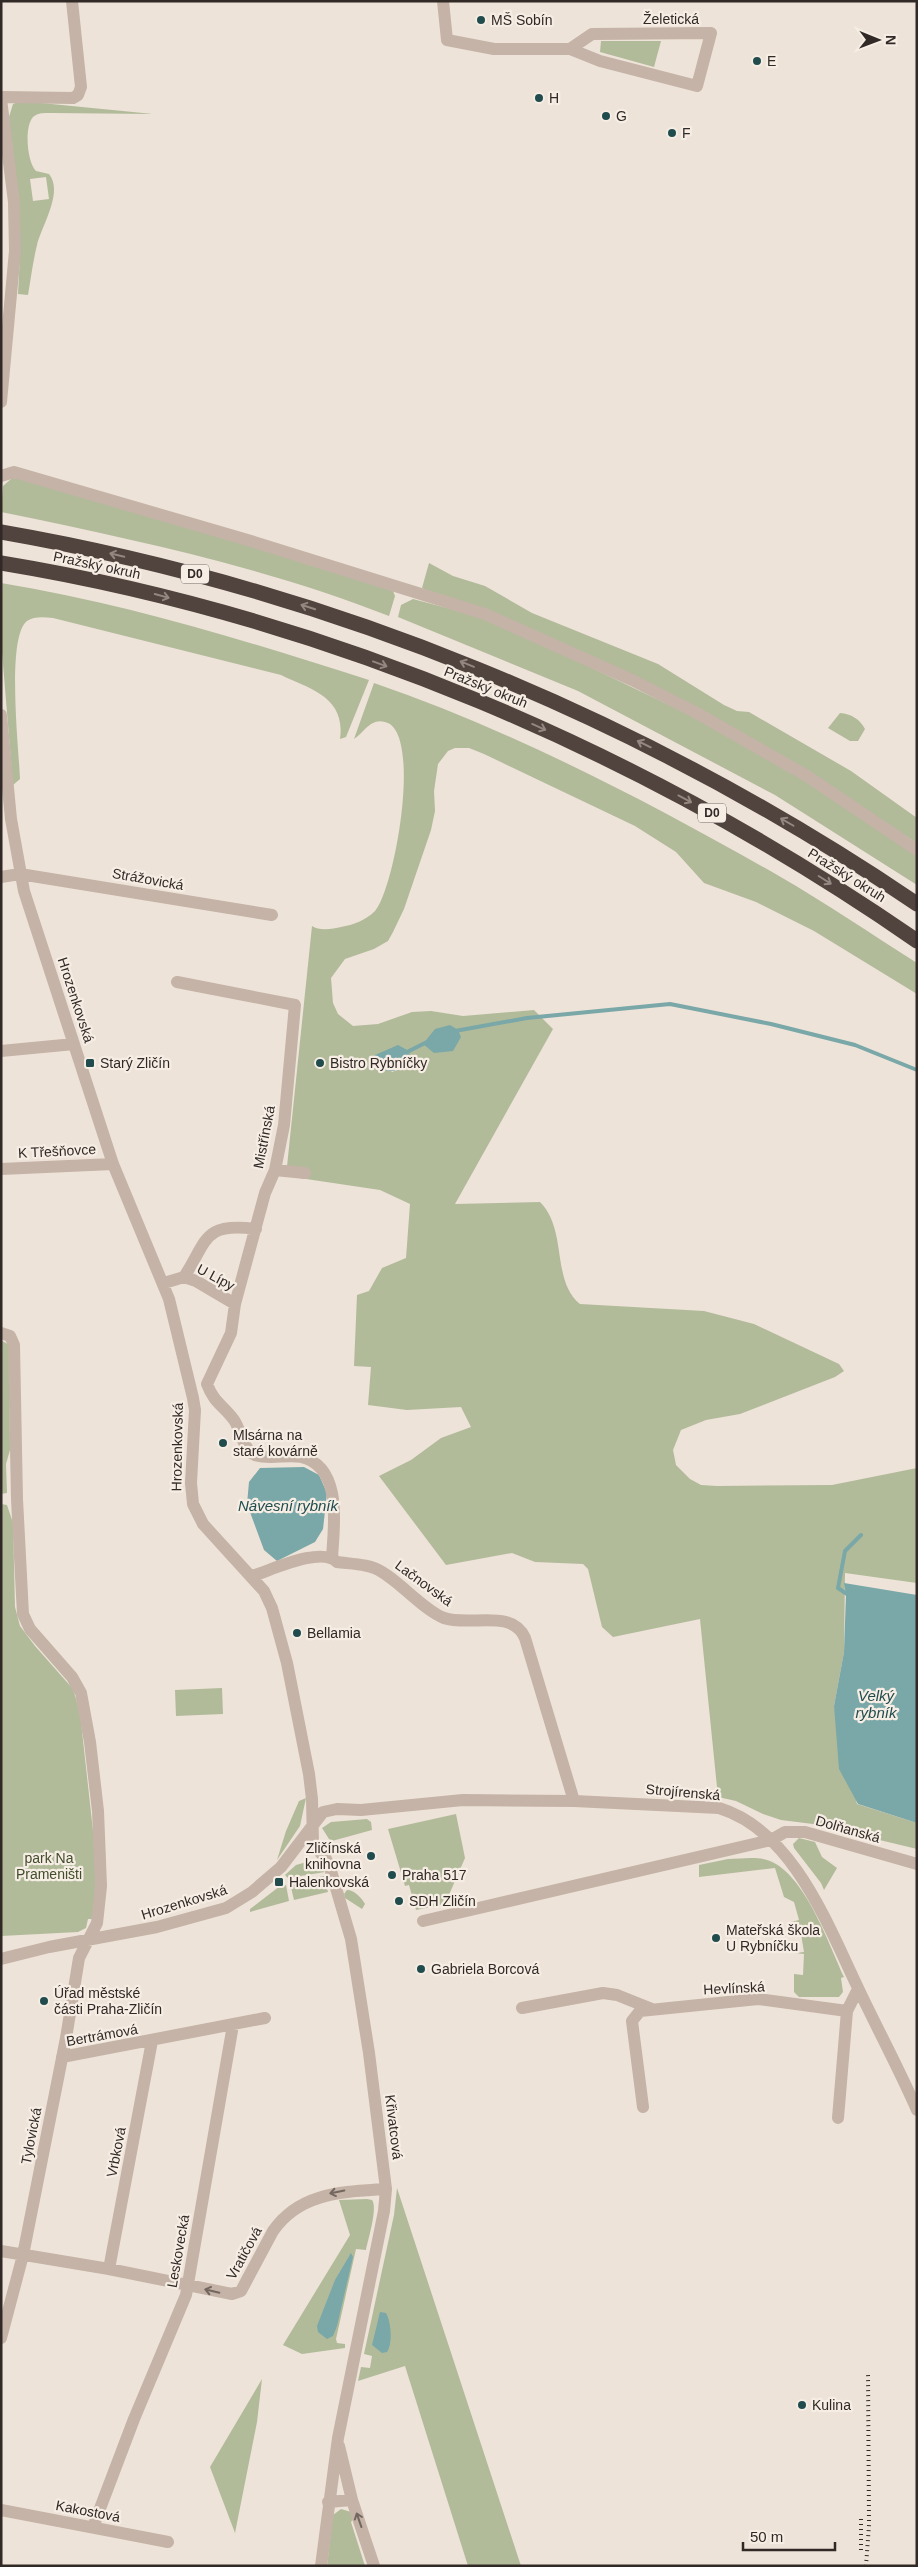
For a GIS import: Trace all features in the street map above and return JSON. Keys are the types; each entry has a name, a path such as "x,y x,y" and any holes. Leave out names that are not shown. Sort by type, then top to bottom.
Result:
{"highway":[{"name":"Pražský okruh","path":"1,532 209,578 354,622 427,648 580,713 669,756 800,829 917,904"},
{"name":"Pražský okruh","path":"1,563 29,567 187,603 344,651 533,724 662,786 802,866 917,941"}],"street":[{"path":"1,402 15,251 14,202 1,98 73,98 78,95 81,87 72,1"},
{"name":"Želetická","path":"443,1 446,40 494,49 570,49 600,61 697,86 711,33 592,34 570,49"},
{"path":"1,476 14,472 92,494 485,614 632,680 695,712 807,776 917,850"},
{"name":"Hrozenkovská","path":"1,715 11,819 20,874 113,1164 139,1231 164,1283 190,1386 195,1410 191,1483 194,1504 203,1524 252,1576 264,1591 272,1608 287,1663 309,1774 312,1799 311,1826 293,1854 252,1892 226,1908 157,1928 15,1954 1,1959"},
{"name":"Strážovická","path":"1,877 20,874 272,915"},
{"name":"Mistřínská","path":"177,982 295,1005 284,1125 275,1170 266,1193 235,1304 231,1333 207,1384"},
{"path":"1,1051 74,1044"},
{"name":"K Třešňovce","path":"1,1169 113,1164"},
{"path":"275,1170 305,1173"},
{"name":"U Lípy","path":"184,1277 206,1237 224,1227 256,1229"},
{"name":"U Lípy","path":"164,1283 184,1277 196,1281 235,1304"},
{"path":"1,1333 10,1336 14,1345 17,1499 23,1614 30,1629 77,1683 86,1711 98,1811 101,1886 97,1923 89,1941"},
{"path":"190,1386 207,1384 212,1397 234,1420 248,1450 256,1455 301,1457 311,1461 325,1476 335,1505 332,1558"},
{"name":"Lačnovská","path":"252,1576 314,1556 332,1558 337,1562 382,1572 444,1618 467,1621 507,1621 520,1628 574,1801"},
{"name":"Strojírenská","path":"311,1826 324,1812 337,1809 361,1810 463,1800 574,1801 719,1808 734,1813 752,1824 771,1840 811,1891 917,2110"},
{"name":"Křivatcová","path":"311,1826 313,1844 326,1859 332,1871 351,1940 369,2053 386,2189 384,2211 338,2438 321,2566"},
{"name":"Dolňanská","path":"423,1922 771,1840 785,1832 805,1832 917,1864"},
{"name":"Tylovická","path":"1,2338 23,2255 62,2057 79,1958 89,1941"},
{"path":"1,1951 15,1954"},
{"path":"838,2118 847,2011 858,1989"},
{"name":"Hevlínská","path":"522,2008 603,1993 618,1994 652,2009"},
{"name":"Hevlínská","path":"643,2108 632,2021 640,2011 758,1999 847,2011"},
{"name":"Bertrámová","path":"62,2057 266,2018"},
{"name":"Leskovecká","path":"93,2527 134,2419 186,2295 233,2025"},
{"name":"Vrbková","path":"109,2269 152,2041"},
{"name":"Vratičová","path":"1,2251 109,2269 230,2295 240,2292 274,2231 283,2218 296,2207 314,2198 345,2191 386,2189"},
{"name":"Křivatcová","path":"338,2438 352,2500 374,2566"},
{"path":"328,2502 352,2500"},
{"name":"Kakostová","path":"1,2510 168,2542"}],"green space":[{"path":"601,41 661,41 654,67 600,52"},
{"path":"21,101 153,114 45,113 37,114 33,117 28,128 30,160 36,171 49,174 53,181 54,190 50,210 37,245 28,295 18,294 20,254 9,117 13,104","holes":["46,177 49,199 33,201 30,179"]},
{"path":"18,478 283,555 393,591 395,596 389,616 294,583 246,569 148,544 1,512 3,486 11,479"},
{"path":"429,563 453,576 485,586 532,613 658,664 724,705 737,711 749,712 851,771 917,818 917,843 779,754 422,588"},
{"path":"1,583 95,602 187,625 369,680 346,737 340,739 340,725 332,704 314,690 281,675 53,618 33,618 27,621 21,631 17,649 15,696 20,779 13,785 1,640"},
{"path":"413,599 492,620 688,714 797,775 917,854 917,885 775,795 578,691 398,617 401,605"},
{"path":"374,683 426,702 478,723 581,770 681,822 797,886 917,963 917,994 814,931 756,902 704,883 676,852 635,826 484,754 469,748 455,748 448,751 438,764 434,791 435,811 431,830 404,909 393,932 388,941 374,949 345,959 331,978 333,1003 338,1014 353,1026 378,1024 412,1012 431,1011 463,1016 534,1010 553,1029 455,1204 540,1202 549,1213 554,1227 565,1282 571,1294 580,1304 704,1311 754,1324 839,1364 844,1371 835,1377 740,1414 706,1420 681,1430 673,1450 676,1465 690,1479 701,1485 717,1486 832,1485 917,1468 917,1583 845,1573 844,1652 834,1706 857,1804 917,1823 917,1849 813,1824 781,1820 736,1801 718,1797 700,1619 613,1637 602,1627 588,1569 583,1564 535,1562 512,1553 446,1565 379,1476 411,1460 441,1438 471,1427 461,1407 407,1410 368,1405 371,1367 354,1366 357,1295 369,1291 382,1268 406,1258 410,1204 380,1190 286,1176 312,926 318,929 326,929 346,926 363,919 375,911 383,897 390,873 402,811 404,779 402,752 396,731 385,722 380,721 371,724 354,739","holes":["376,1054 405,1067 392,1072"]},
{"path":"840,713 855,718 863,725 865,729 858,741 850,741 828,728"},
{"path":"1,1340 9,1345 10,1450 6,1464 7,1493 1,1494"},
{"name":"park Na Prameništi","path":"1,1504 7,1505 13,1523 15,1607 20,1626 73,1689 80,1713 98,1876 92,1919 88,1919 86,1928 78,1932 1,1936"},
{"path":"222,1688 223,1714 176,1716 175,1690"},
{"path":"306,1798 300,1826 277,1860 286,1831 299,1801"},
{"path":"456,1814 465,1858 445,1904 416,1910 409,1885 405,1886 388,1829"},
{"path":"367,1819 371,1822 372,1830 332,1841 322,1828 331,1822"},
{"path":"799,1838 815,1842 822,1857 837,1868 824,1890 821,1883 794,1848 793,1844"},
{"path":"728,1859 766,1859 783,1869 794,1880 805,1895 823,1929 844,1977 841,1978 843,1992 839,1997 799,1997 794,1992 794,1974 803,1975 804,1954 795,1953 804,1952 799,1922 791,1922 799,1920 794,1902 784,1897 775,1868 699,1877 699,1865"},
{"path":"310,1861 325,1872 288,1878 285,1875 296,1865"},
{"path":"324,1876 328,1892 294,1900 290,1883"},
{"path":"286,1885 289,1901 250,1912 250,1909 280,1886"},
{"path":"347,1890 355,1893 362,1899 365,1904 362,1909 345,1898 344,1894"},
{"path":"397,2188 521,2566 468,2566 405,2366 358,2381 361,2367 370,2368 372,2356 364,2354 394,2215"},
{"path":"339,2200 372,2200 374,2210 366,2250 356,2249 336,2339 337,2343 345,2344 345,2348 302,2354 283,2345 350,2235"},
{"path":"262,2379 257,2422 235,2533 210,2467"},
{"path":"341,2509 351,2512 354,2518 351,2522 365,2566 327,2566 333,2515"}],"water":[{"path":"450,1025 458,1030 461,1037 453,1051 434,1053 423,1044 435,1029"},
{"path":"398,1045 409,1051 409,1057 404,1066 395,1071 383,1070 378,1067 374,1059 375,1055"},
{"name":"Návesní rybník","path":"304,1467 319,1475 327,1493 323,1529 315,1542 277,1561 264,1550 247,1504 249,1482 260,1468"},
{"name":"Velký rybník","path":"844,1583 917,1595 917,1823 858,1804 839,1769 834,1706 844,1652 846,1595"},
{"path":"351,2253 353,2257 337,2326 333,2336 327,2339 318,2332 317,2326 335,2280"},
{"path":"380,2312 386,2313 391,2332 389,2348 387,2352 382,2353 372,2345"}],"waterway":[{"path":"455,1031 527,1018 670,1004 771,1024 855,1045 917,1070"},
{"path":"409,1051 427,1042"},
{"path":"850,1596 838,1588 845,1551 861,1535"}],"railway":[{"path":"866,2566 869,2525 868,2373"},
{"path":"861,2519 861,2553"}],"place":[{"name":"MŠ Sobín","path":"481,20"},
{"name":"E","path":"757,61"},
{"name":"H","path":"539,98"},
{"name":"G","path":"606,116"},
{"name":"F","path":"672,133"},
{"name":"Starý Zličín","path":"90,1063"},
{"name":"Bistro Rybníčky","path":"320,1063"},
{"name":"Mlsárna na staré kovárně","path":"223,1443"},
{"name":"Bellamia","path":"297,1633"},
{"name":"Zličínská knihovna","path":"371,1856"},
{"name":"Praha 517","path":"392,1875"},
{"name":"Halenkovská","path":"279,1882"},
{"name":"SDH Zličín","path":"399,1901"},
{"name":"Mateřská škola U Rybníčku","path":"716,1938"},
{"name":"Gabriela Borcová","path":"421,1969"},
{"name":"Úřad městské části Praha-Zličín","path":"44,2001"},
{"name":"Kulina","path":"802,2405"}]}
